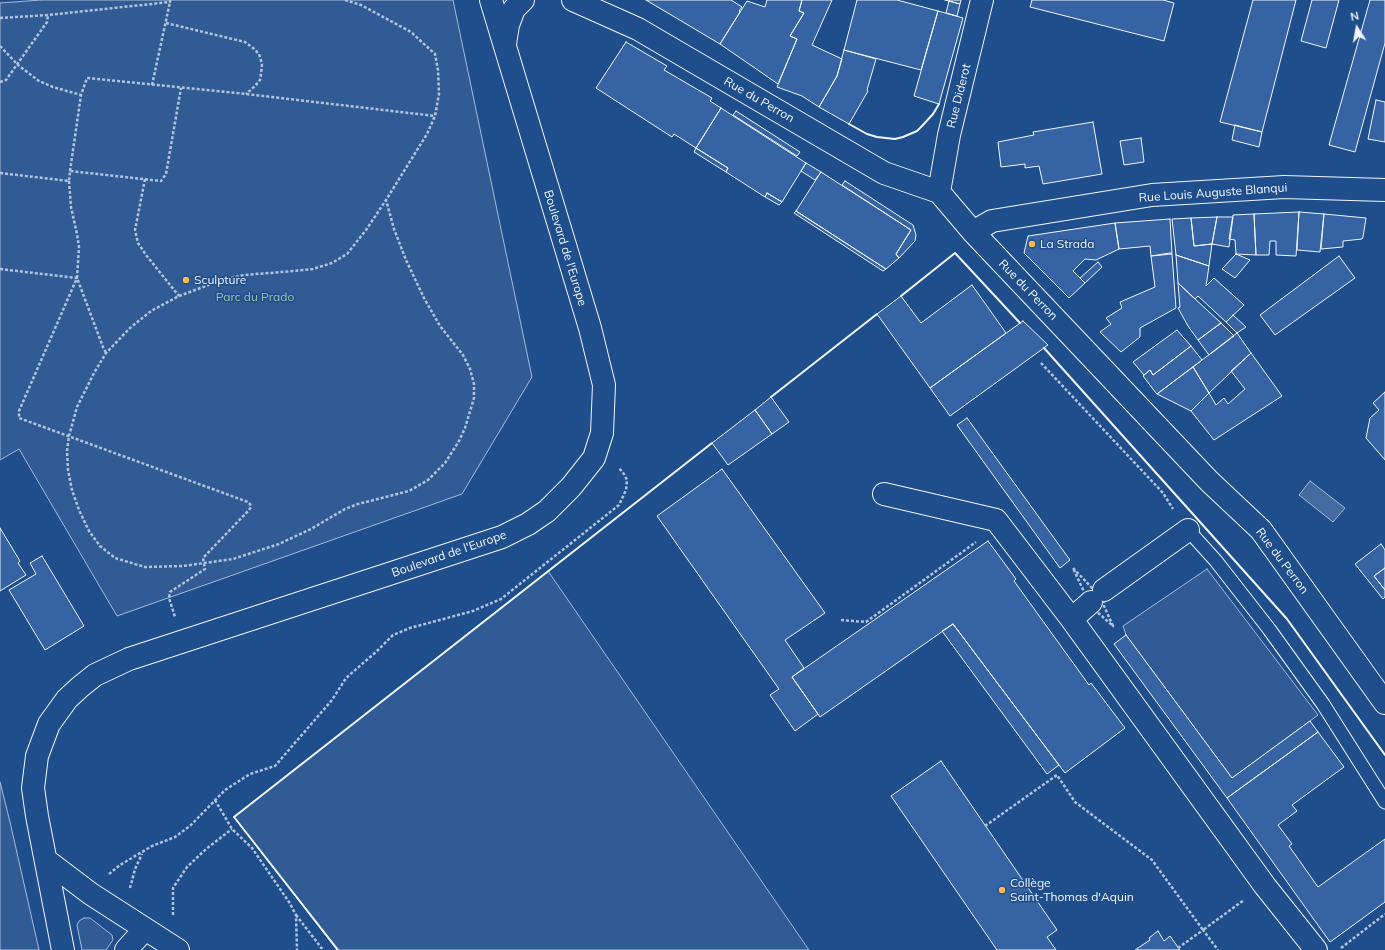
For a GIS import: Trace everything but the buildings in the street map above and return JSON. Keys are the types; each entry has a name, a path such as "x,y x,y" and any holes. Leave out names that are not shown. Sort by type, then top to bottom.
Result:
{"street":[{"name":"Boulevard de l'Europe","path":"63,950 35,805 34,781 37,756 42,740 49,724 67,699 95,675 129,659 502,537 528,524 547,511 571,487 594,458 602,433 604,385 590,328 491,0"},
{"name":"Boulevard de l'Europe","path":"505,48 508,24 514,9 523,0"},
{"name":"Rue du Perron","path":"573,0 638,29 884,173 939,192 973,232 1209,481 1261,530 1385,703"},
{"name":"Rue Diderot","path":"939,192 949,135 982,0"},
{"name":"Rue Louis Auguste Blanqui","path":"973,232 992,221 1152,195 1284,187 1385,190"},
{"path":"884,494 996,520 1072,619 1265,886 1316,950"},
{"path":"1072,619 1097,596 1188,530"},
{"path":"46,860 93,895 178,950"},
{"path":"126,950 145,929"}],"lane":[{"path":"1188,530 1216,561 1269,629 1322,704 1385,802"}],"path":[{"path":"345,0 361,6 411,32 435,54 438,70 439,94 435,116 427,134 386,200 366,230 347,254 332,263 314,269 244,275 222,280 179,296 151,311 135,324 106,353 85,389 77,407 66,451 72,490 82,517 89,531 100,546 116,558 145,567 184,566 233,559 279,544 358,504 409,491 428,480 437,472 459,441 465,428 474,398 474,384 470,369 463,355 440,326 424,298 406,260 394,229 386,200"},
{"path":"0,18 48,15 170,1 152,85"},
{"path":"0,82 6,80 47,22 48,15"},
{"path":"166,23 245,42 253,48 259,54 262,64 261,74 260,80 246,94"},
{"path":"0,46 31,76 45,84 81,95"},
{"path":"183,641 169,598 170,592 205,569 203,558 249,510 251,507 250,504 19,418 19,414 77,278 79,247 71,207 69,181 81,95 87,78 246,94 435,116"},
{"path":"70,171 161,181 166,174 181,88"},
{"path":"0,173 69,181"},
{"path":"145,179 135,230 138,243 179,296"},
{"path":"0,269 77,278"},
{"path":"77,278 106,353"},
{"path":"1041,363 1163,493 1188,530"},
{"path":"93,895 106,877 120,865 143,853 152,846 175,836 191,825 225,790 250,774 274,766 332,700 346,678 393,635 410,628 473,611 501,599 619,505 626,490 627,480 617,466"},
{"path":"841,620 866,622 999,525"},
{"path":"986,826 1057,775 1075,802 1152,860 1218,950"},
{"path":"215,800 232,829 252,848 289,902 296,915 323,950"},
{"path":"173,919 173,888 187,867 206,849 232,829"},
{"path":"117,911 129,894 135,869 143,853"},
{"path":"1178,948 1265,886"},
{"path":"1338,950 1385,914"},
{"path":"296,915 297,950"}],"green space":[{"name":"Parc du Prado","path":"41,0 453,0 532,377 462,494 117,616 19,449 0,460 0,3"},
{"path":"1207,569 1318,715 1232,778 1126,635 1123,626"},
{"path":"548,571 809,950 337,950 234,817"},
{"path":"0,782 10,822 39,950 0,950"},
{"path":"84,918 90,918 112,935 113,940 106,950 82,950 77,925 79,921"}],"shaded area":[{"path":"1310,481 1345,508 1333,522 1299,495"}],"wall":[{"path":"849,124 867,134 895,139 917,131 933,114 939,104"},
{"path":"901,296 955,253 1020,323"},
{"path":"771,397 877,314"},
{"path":"1044,348 1287,619 1385,755"},
{"path":"338,950 234,817 712,443"}],"place":[{"name":"La Strada","path":"1032,244"},
{"name":"Sculpture","path":"186,280"},
{"name":"Collège Saint-Thomas d'Aquin","path":"1002,890"}]}
